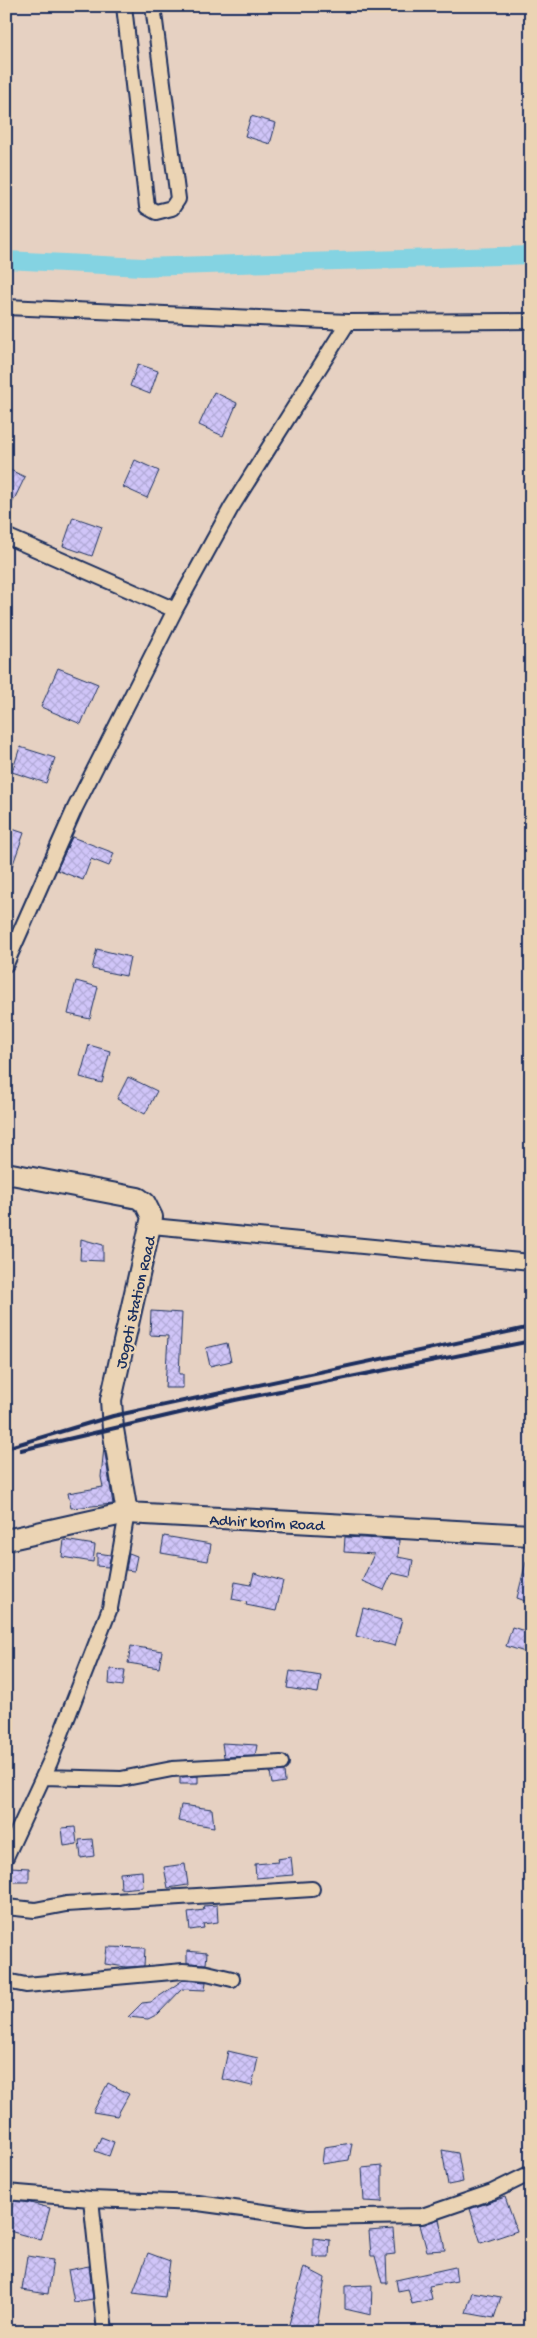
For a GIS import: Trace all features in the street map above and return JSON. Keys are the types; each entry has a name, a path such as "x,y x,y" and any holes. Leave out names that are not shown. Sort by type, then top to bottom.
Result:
{"main road":[{"name":"Jogoti Station Road","path":"6,1174 138,1198 149,1209 152,1226 111,1400 113,1429 127,1513"},
{"name":"Adhir korim Road","path":"6,1540 127,1513 531,1536"}],"street":[{"path":"124,6 147,207 156,212 172,208 178,199 153,6"},
{"path":"6,307 348,322 531,321"},
{"path":"6,964 75,808 175,610 231,508 348,322"},
{"path":"6,536 175,610"},
{"path":"152,1226 531,1262"},
{"path":"6,1858 43,1777 110,1608 127,1513"},
{"path":"43,1777 121,1779 172,1769 281,1763"},
{"path":"6,1907 35,1910 66,1904 312,1890"},
{"path":"6,1981 26,1985 183,1972 207,1973 232,1979"},
{"path":"6,2192 91,2199 198,2203 307,2218 422,2216 492,2192 531,2173"},
{"path":"91,2199 105,2332"}],"building":[{"path":"251,116 276,123 270,144 245,136"},
{"path":"138,364 158,371 150,394 130,386"},
{"path":"214,392 237,403 223,436 199,425"},
{"path":"135,460 159,471 147,498 123,487"},
{"path":"6,468 25,477 6,516"},
{"path":"73,517 102,527 92,556 63,546"},
{"path":"58,668 98,684 81,724 41,707"},
{"path":"20,747 55,758 46,783 12,772"},
{"path":"6,827 24,833 8,878 6,878"},
{"path":"72,837 114,853 109,866 91,859 83,880 57,870"},
{"path":"97,949 130,957 126,976 92,969"},
{"path":"76,981 98,987 90,1019 68,1014"},
{"path":"89,1045 110,1051 102,1083 80,1077"},
{"path":"128,1077 157,1091 145,1114 117,1099"},
{"path":"81,1239 103,1245 103,1261 80,1260"},
{"path":"151,1311 182,1313 179,1374 183,1374 183,1388 165,1388 168,1336 150,1335"},
{"path":"227,1343 231,1361 210,1366 206,1348"},
{"path":"104,1447 113,1504 71,1508 68,1493 103,1487 101,1477"},
{"path":"164,1536 211,1544 208,1561 161,1553"},
{"path":"345,1537 399,1540 398,1557 413,1560 410,1577 392,1573 384,1590 362,1581 374,1554 344,1552"},
{"path":"64,1540 95,1545 93,1562 62,1557"},
{"path":"97,1553 111,1555 108,1567 97,1566"},
{"path":"129,1553 137,1556 134,1571 126,1570"},
{"path":"526,1562 531,1562 531,1603 517,1598"},
{"path":"254,1573 283,1581 276,1611 246,1605 247,1602 232,1599 235,1582 251,1585"},
{"path":"363,1608 402,1619 395,1646 356,1636"},
{"path":"512,1627 531,1633 531,1654 506,1646"},
{"path":"131,1646 162,1651 159,1668 128,1663"},
{"path":"110,1669 125,1670 123,1686 109,1684"},
{"path":"290,1671 321,1676 318,1693 287,1688"},
{"path":"222,1743 257,1745 255,1756 224,1757"},
{"path":"284,1771 285,1782 272,1784 270,1772"},
{"path":"198,1776 198,1784 180,1784 180,1777"},
{"path":"181,1805 212,1809 214,1827 178,1821"},
{"path":"75,1827 77,1844 64,1846 62,1828"},
{"path":"92,1839 94,1856 81,1858 79,1840"},
{"path":"291,1857 293,1875 256,1878 255,1864 278,1862 277,1859"},
{"path":"185,1864 188,1885 168,1888 164,1867"},
{"path":"10,1867 29,1868 29,1882 10,1882"},
{"path":"142,1871 143,1887 121,1889 120,1873"},
{"path":"217,1905 218,1922 203,1924 204,1928 190,1930 188,1912 204,1910 203,1906"},
{"path":"107,1947 145,1948 144,1966 126,1967 105,1964"},
{"path":"187,1951 207,1953 206,1964 187,1963"},
{"path":"183,1980 206,1982 205,1990 182,1989 158,2014 148,2019 128,2017 142,2003 151,2002"},
{"path":"228,2051 258,2058 252,2086 222,2079"},
{"path":"108,2083 129,2094 117,2116 93,2112"},
{"path":"101,2137 114,2142 109,2156 95,2151"},
{"path":"352,2143 349,2160 322,2164 324,2147"},
{"path":"442,2150 458,2153 463,2182 448,2185"},
{"path":"382,2166 382,2202 364,2201 362,2168"},
{"path":"505,2197 517,2231 481,2243 470,2209"},
{"path":"13,2201 50,2208 41,2240 6,2230"},
{"path":"439,2219 445,2250 427,2251 420,2225"},
{"path":"393,2229 395,2254 386,2255 387,2283 382,2283 375,2256 371,2256 369,2231"},
{"path":"313,2238 330,2240 329,2257 313,2257"},
{"path":"148,2253 170,2261 165,2297 133,2293"},
{"path":"27,2256 53,2260 48,2294 22,2290"},
{"path":"89,2266 93,2299 74,2302 68,2270"},
{"path":"304,2267 325,2278 316,2332 287,2332"},
{"path":"455,2267 457,2281 429,2286 432,2299 412,2304 408,2289 398,2291 396,2280"},
{"path":"372,2285 371,2315 345,2309 345,2286"},
{"path":"472,2292 501,2297 494,2318 466,2313"}],"waterway":[{"path":"6,260 142,267 531,255"}],"railway":[{"path":"6,1448 113,1416 531,1327"},
{"path":"21,1450 235,1400 531,1341"}]}
